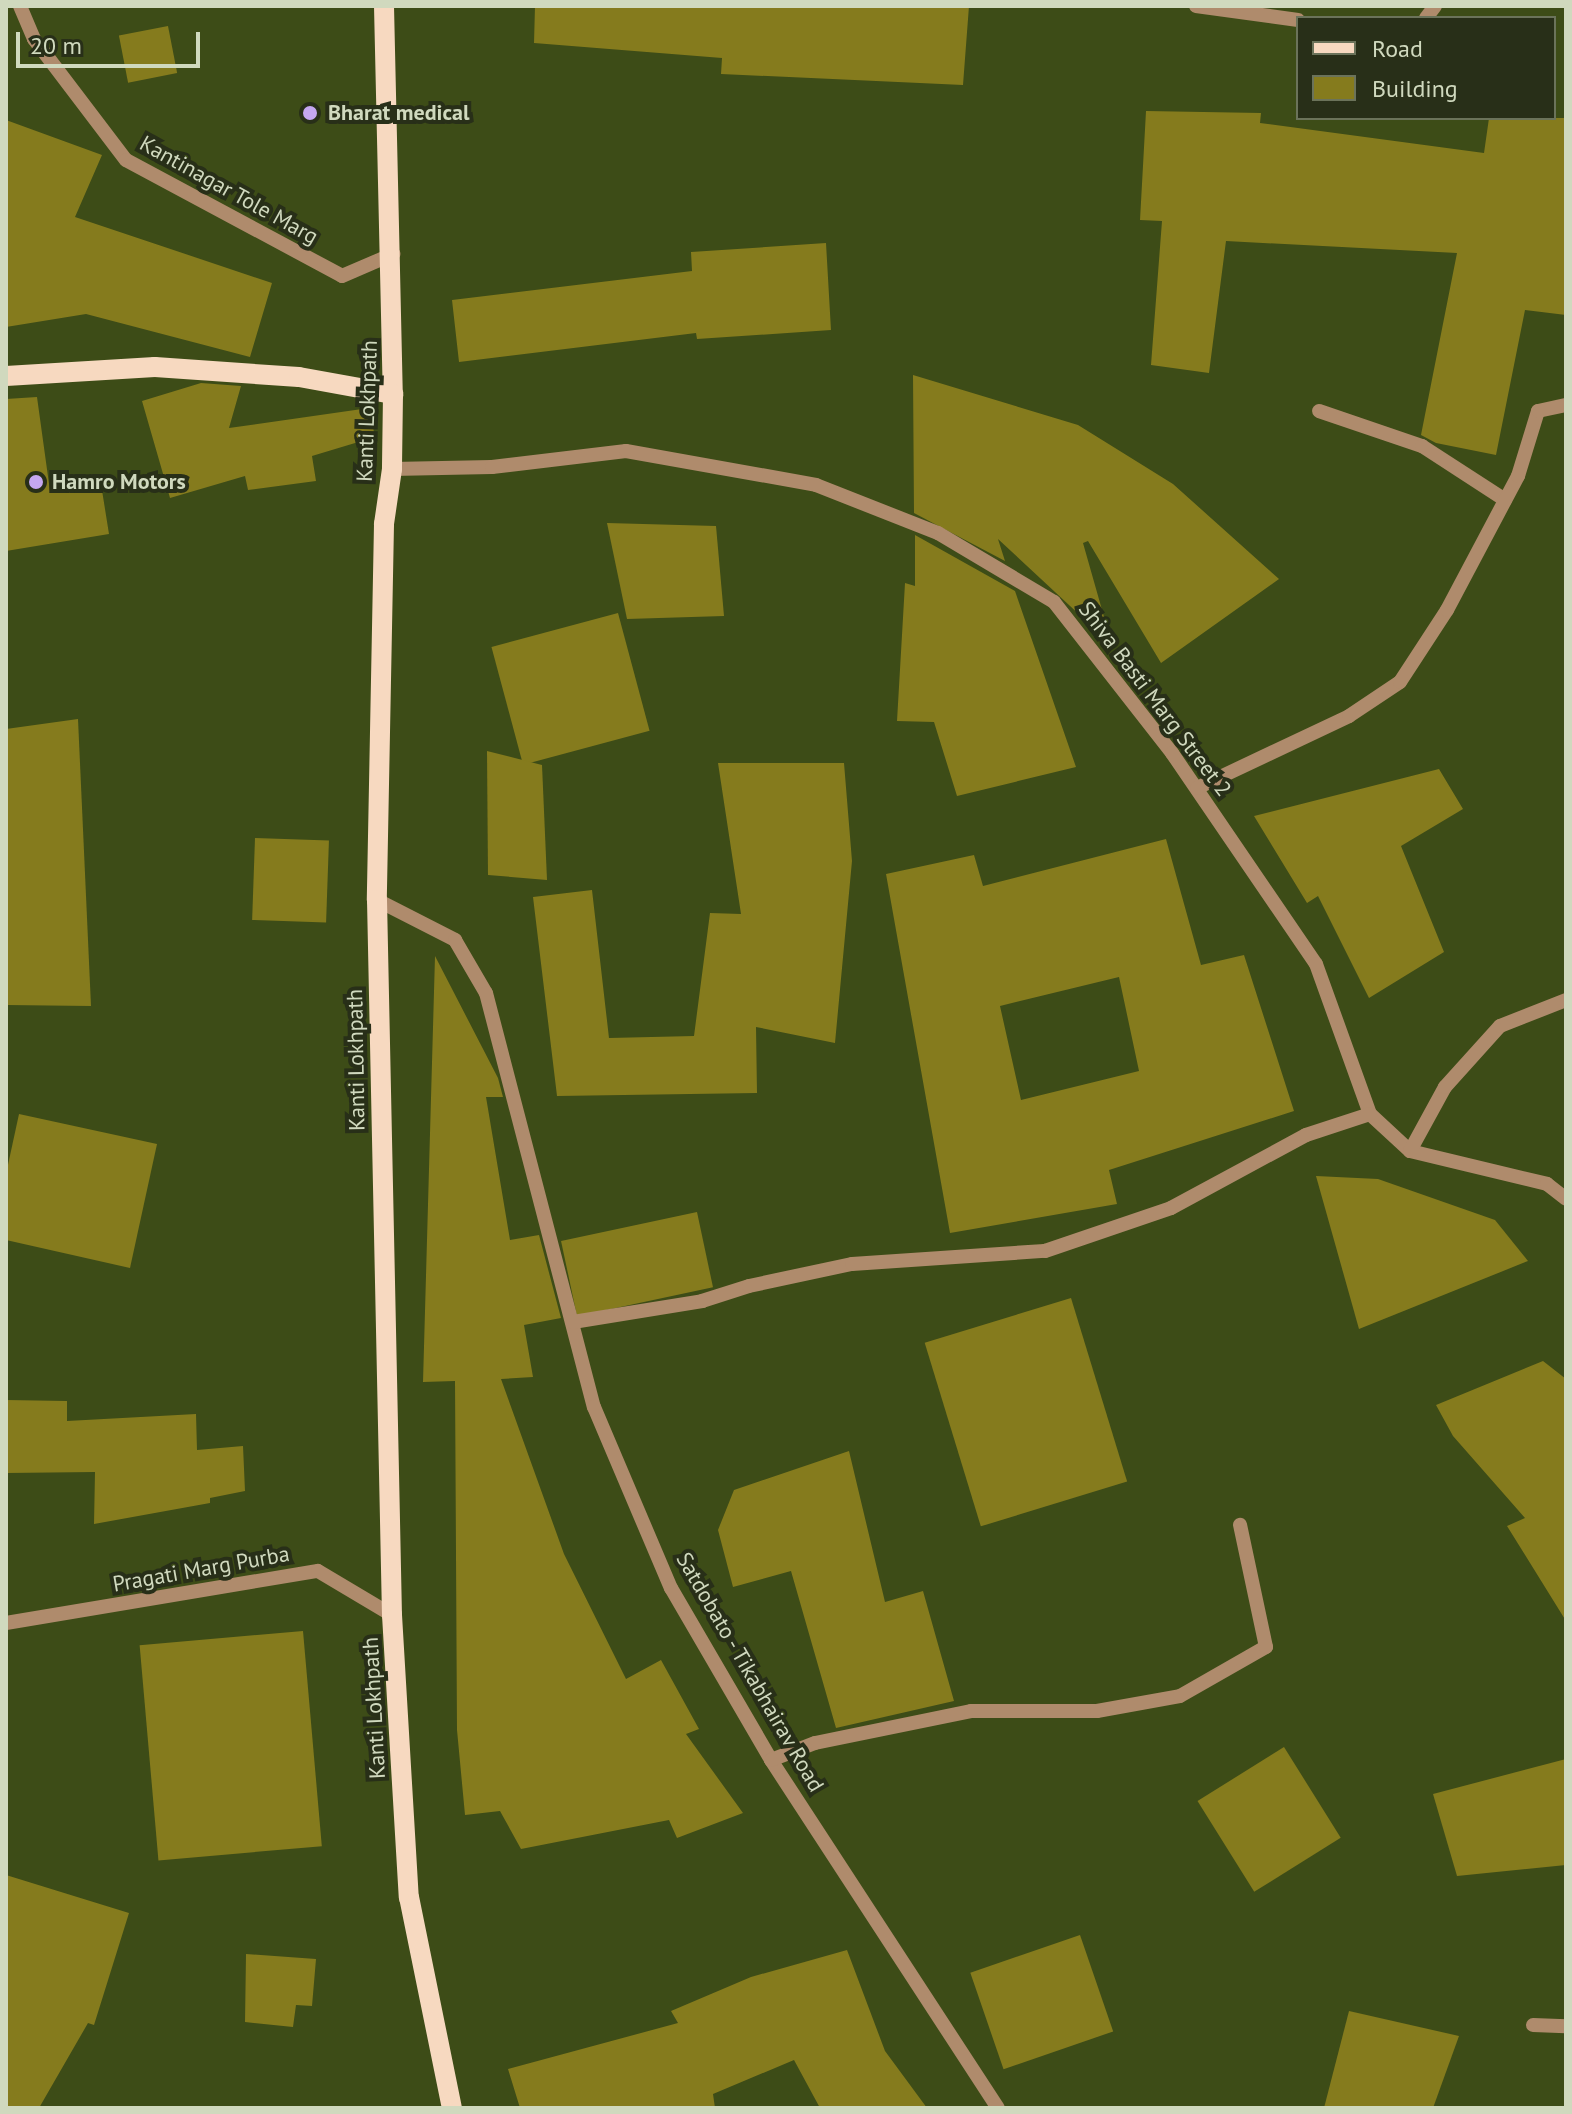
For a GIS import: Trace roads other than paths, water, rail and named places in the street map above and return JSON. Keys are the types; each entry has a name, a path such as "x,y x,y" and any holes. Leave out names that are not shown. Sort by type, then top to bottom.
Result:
{"main road":[{"name":"Kanti Lokhpath","path":"384,6 393,254 393,394 392,469 384,524 377,900 392,1615 409,1897 452,2108"},
{"path":"6,376 155,367 299,377 393,394"}],"street":[{"name":"Kantinagar Tole Marg","path":"20,6 34,39 126,160 342,276 393,254"},
{"path":"1196,6 1296,20"},
{"path":"1197,788 1349,716 1400,682 1447,610 1505,500 1538,411 1566,405"},
{"path":"1319,411 1422,446 1505,500"},
{"name":"Shiva Basti Marg Street 2","path":"392,469 492,467 626,451 816,485 911,523 1054,602 1197,788 1316,964 1370,1114 1410,1151 1547,1184 1566,1199"},
{"name":"Satdobato - Tikabhairav Road","path":"377,900 455,940 486,993 594,1407 671,1588 771,1760 998,2108"},
{"path":"1410,1151 1445,1087 1500,1026 1566,1000"},
{"path":"573,1322 702,1301 749,1286 852,1264 1045,1251 1171,1208 1306,1135 1370,1114"},
{"path":"771,1760 815,1743 971,1711 1097,1711 1180,1696 1266,1647 1240,1525"},
{"name":"Pragati Marg Purba","path":"6,1623 318,1571 392,1615"},
{"path":"1533,2025 1566,2026"}],"place":[{"name":"Bharat medical","path":"310,113"},
{"name":"Hamro Motors","path":"36,482"}]}
